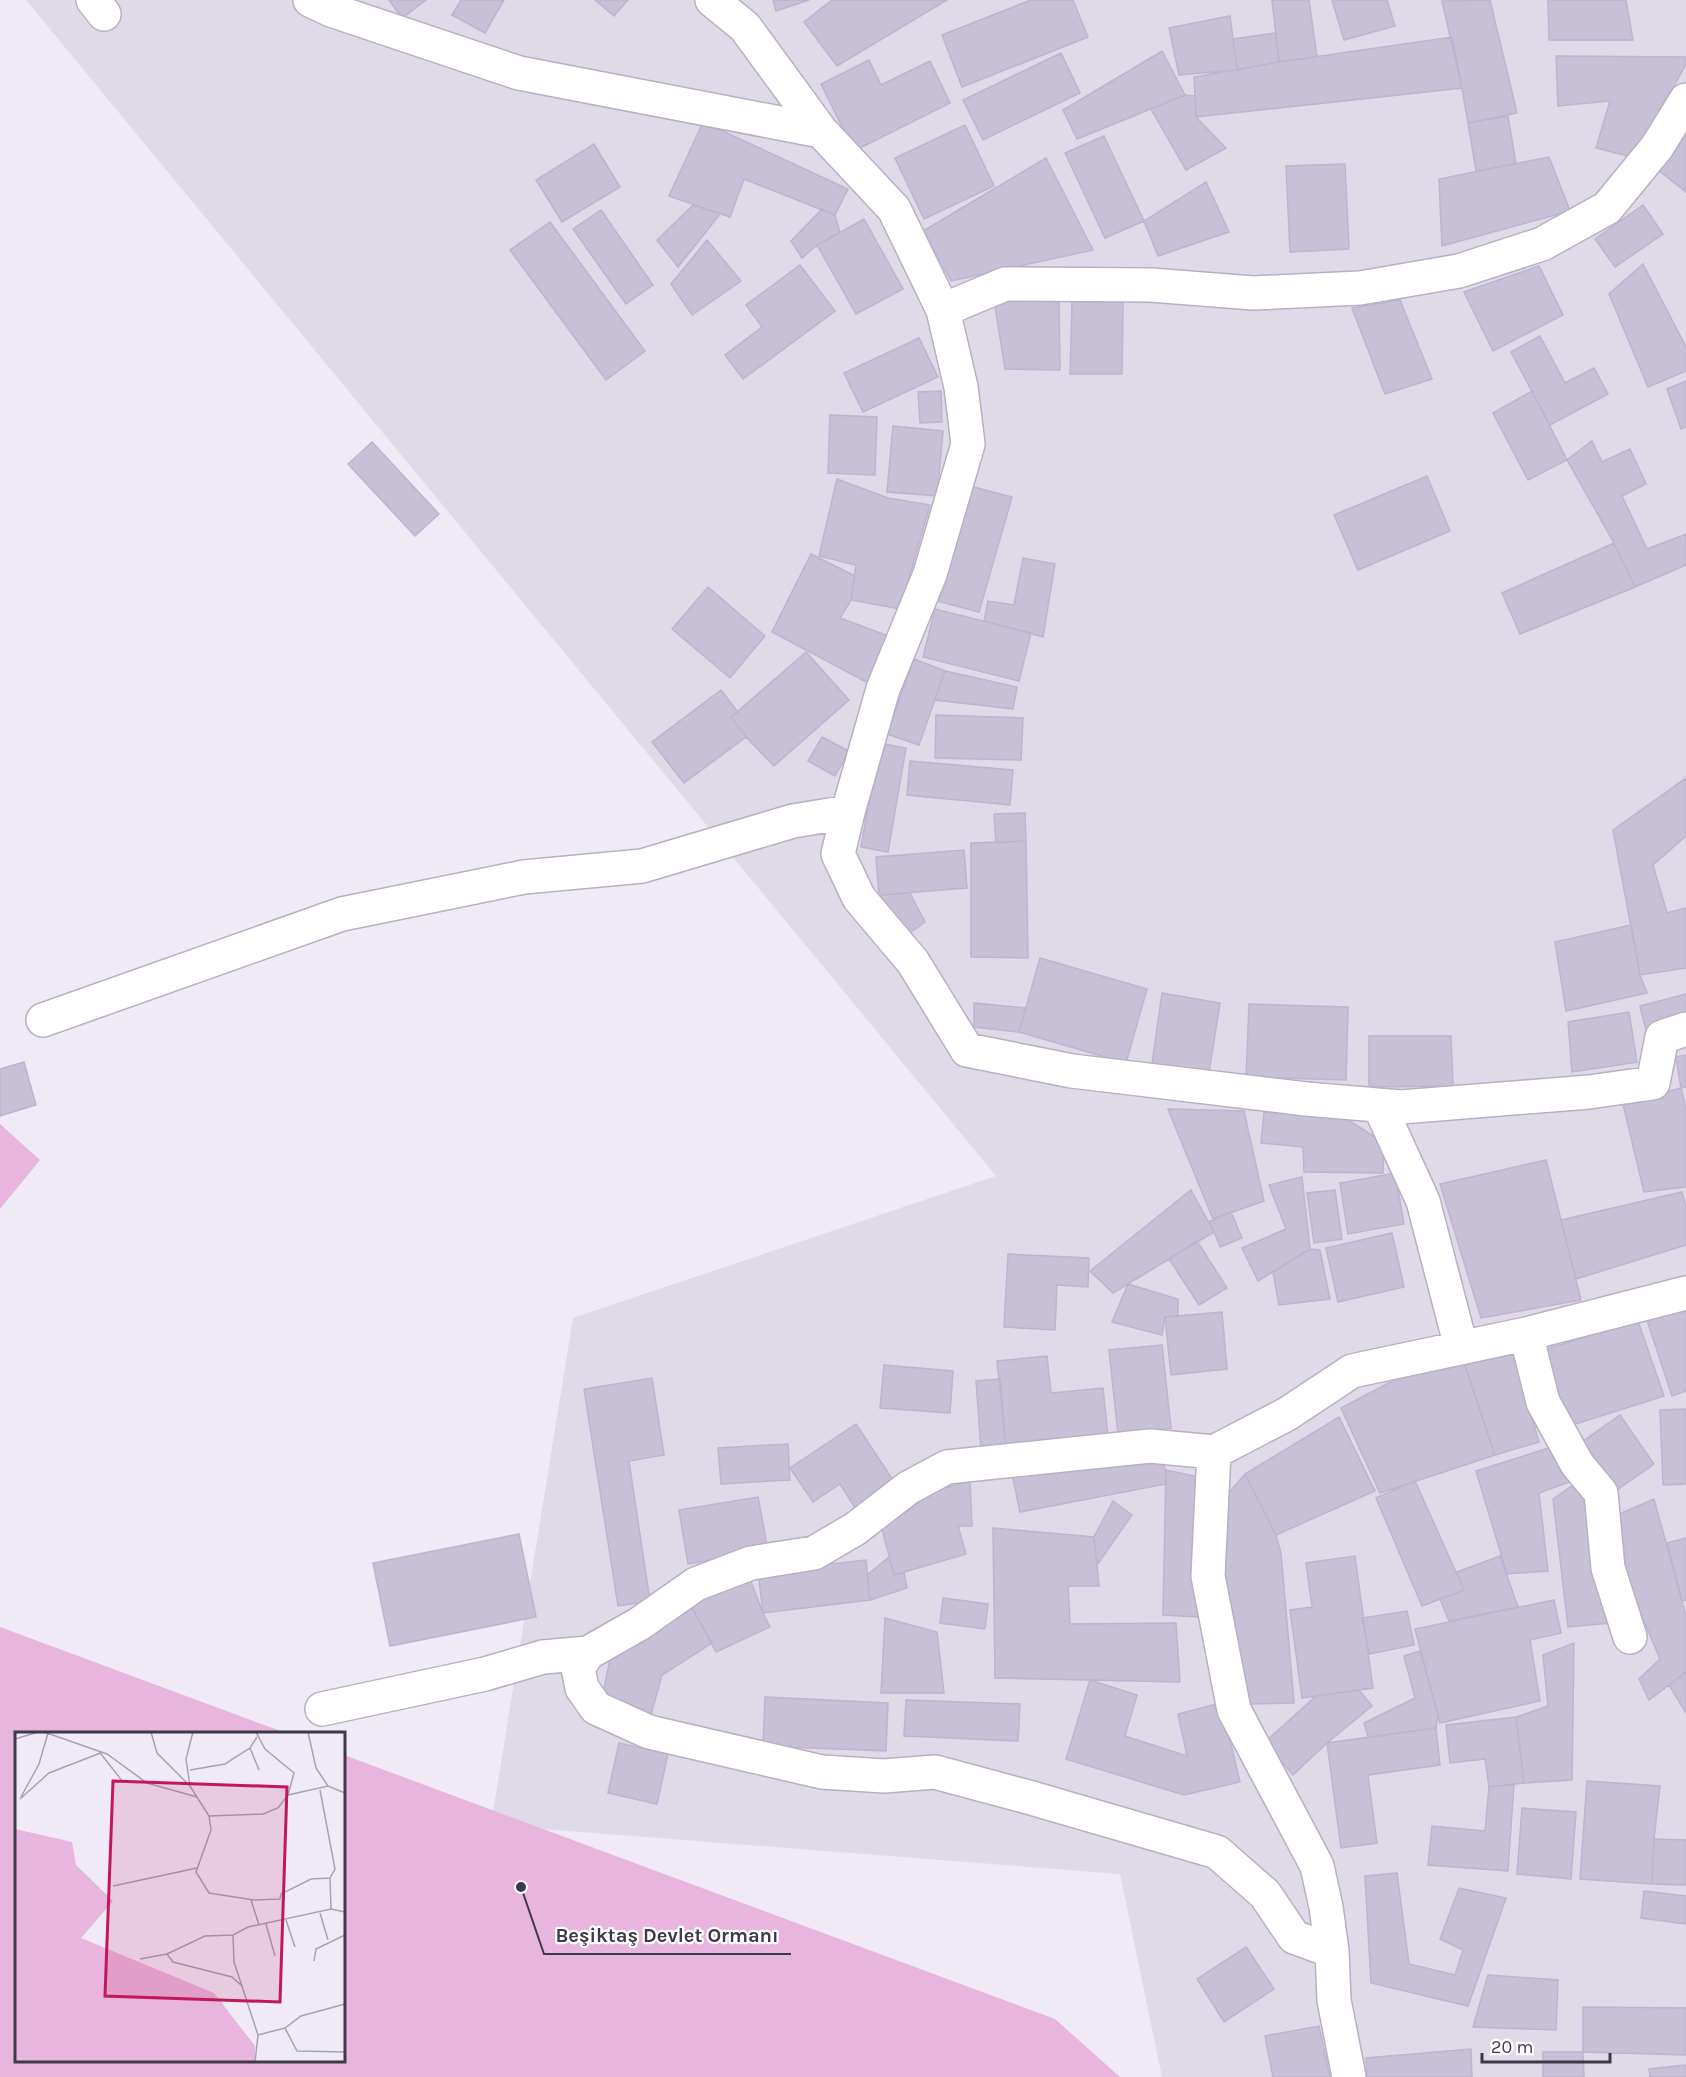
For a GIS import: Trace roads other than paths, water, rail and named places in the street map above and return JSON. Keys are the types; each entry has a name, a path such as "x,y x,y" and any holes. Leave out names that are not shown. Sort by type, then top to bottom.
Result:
{"street":[{"path":"310,0 331,10 519,73 820,131"},
{"path":"712,0 743,14 820,131 894,209 943,310 961,387 968,444 930,574 883,689 838,854 860,898 912,962 967,1050 1072,1071 1401,1107 1577,1093 1653,1083 1662,1037 1686,1029"},
{"path":"943,310 1005,284 1151,285 1253,293 1360,288 1459,271 1542,244 1607,208 1657,147 1686,100"},
{"path":"43,1020 342,914 524,877 642,866 793,821 848,812"},
{"path":"1379,1105 1423,1201 1461,1347"},
{"path":"322,1709 485,1674 543,1657 588,1653 639,1624 696,1584 751,1563 814,1553 855,1529 908,1488 947,1467 1150,1446 1214,1452 1287,1414 1352,1371 1526,1335 1686,1293"},
{"path":"1526,1335 1542,1402 1577,1464 1601,1493 1608,1568 1630,1637"},
{"path":"1214,1452 1208,1576 1234,1710 1317,1866 1332,1951 1334,2000 1349,2077"},
{"path":"588,1653 579,1668 582,1688 596,1708 649,1732 822,1772 884,1776 935,1772 1217,1852 1264,1894 1294,1937 1332,1951"}],"place":[{"name":"Beşiktaş Devlet Ormanı","path":"521,1887"}]}
